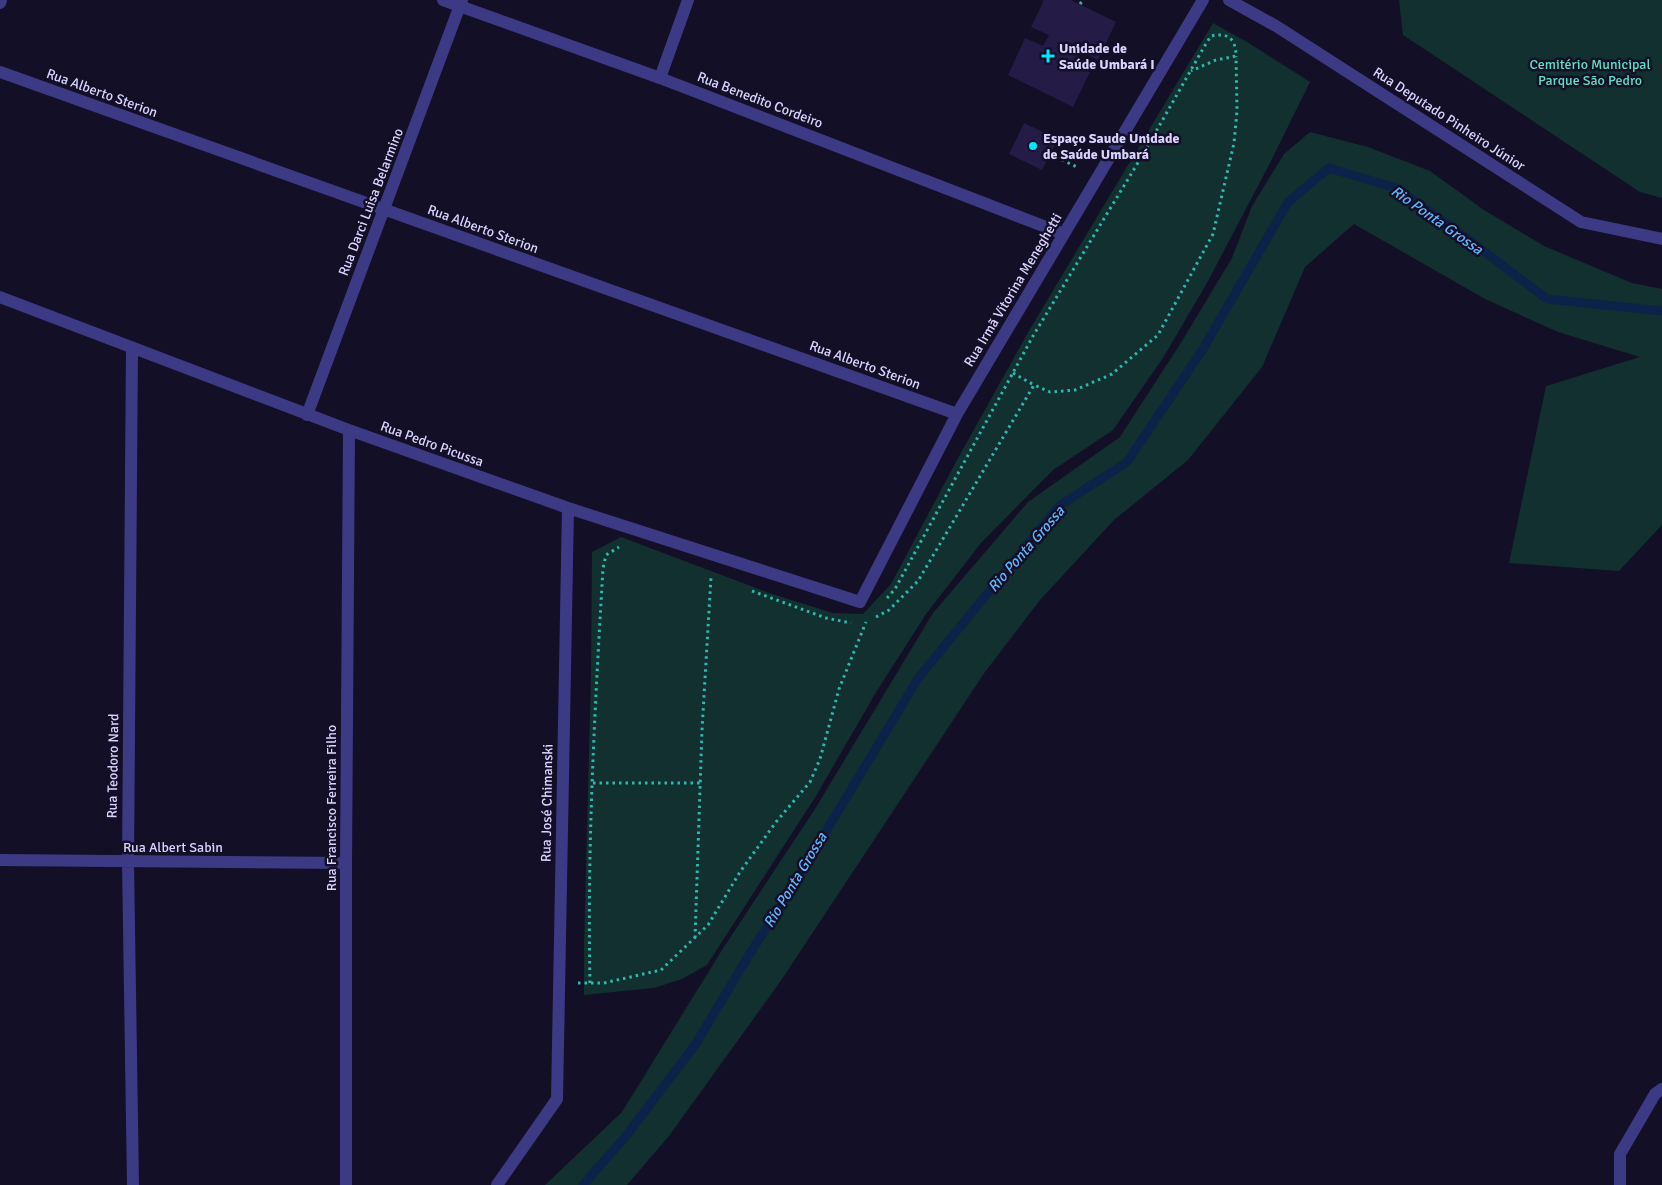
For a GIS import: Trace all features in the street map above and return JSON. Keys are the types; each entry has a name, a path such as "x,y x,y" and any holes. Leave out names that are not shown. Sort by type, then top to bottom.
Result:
{"street":[{"name":"Rua Benedito Cordeiro","path":"442,0 461,3 1064,234"},
{"path":"660,78 688,0"},
{"name":"Rua Irmã Vitorina Meneghetti","path":"860,602 957,414 1203,0"},
{"name":"Rua Deputado Pinheiro Júnior","path":"1229,0 1276,26 1581,222 1662,239"},
{"name":"Rua Darci Luisa Belarmino","path":"308,415 461,3"},
{"name":"Rua Alberto Sterion","path":"0,72 957,414"},
{"name":"Rua Pedro Picussa","path":"0,297 308,415 568,508 860,602"},
{"name":"Rua Teodoro Nard","path":"132,348 128,862 133,1185"},
{"name":"Rua Francisco Ferreira Filho","path":"346,1185 349,430"},
{"name":"Rua José Chimanski","path":"497,1185 557,1099 568,508"},
{"name":"Rua Albert Sabin","path":"0,860 346,863"},
{"path":"1620,1185 1620,1154 1655,1094 1662,1089"}],"path":[{"path":"1080,4 1083,0"},
{"path":"882,604 895,589 1013,372 1033,336 1145,151 1211,36 1220,34 1230,37 1236,47 1237,111 1234,143 1214,234 1158,335 1112,374 1075,390 1050,392 1013,372"},
{"path":"1191,71 1216,60 1236,56"},
{"path":"1050,154 1099,177"},
{"path":"859,622 866,622 890,610 918,581 1034,385"},
{"path":"590,983 589,918 593,783 603,568 606,555 618,546 626,547"},
{"path":"695,938 702,730 711,576 720,580"},
{"path":"748,590 826,618 853,623"},
{"path":"559,983 604,983 661,970 708,925 740,872 776,822 810,782 820,759 839,689 866,622 876,610"},
{"path":"593,783 701,783"}],"green space":[{"name":"Cemitério Municipal Parque São Pedro","path":"1399,0 1662,0 1662,198 1640,192 1403,35"},
{"path":"1213,23 1310,82 1207,283 1163,358 1113,430 1053,470 981,543 926,614 875,694 816,796 707,965 682,979 654,988 584,995 592,552 621,537 769,593 833,613 863,614 891,584 1030,329"},
{"path":"1310,132 1368,147 1430,171 1484,210 1544,246 1632,283 1662,289 1662,525 1619,571 1509,563 1546,386 1640,357 1558,332 1485,299 1354,224 1305,267 1262,367 1188,460 1114,520 1040,600 985,672 780,982 669,1136 627,1185 545,1185 622,1112 722,950 815,809 933,613 1028,502 1120,437 1182,341 1232,258 1252,206 1284,154"}],"building":[{"name":"Unidade de Saúde Umbará I","path":"1044,0 1071,0 1116,22 1098,60 1081,52 1075,64 1090,72 1073,107 1008,75 1025,38 1043,46 1049,35 1031,27"},
{"name":"Espaço Saude Unidade de Saúde Umbará","path":"1024,123 1058,139 1042,170 1009,154"}],"waterway":[{"name":"Rio Ponta Grossa","path":"583,1185 626,1136 695,1045 919,677 1059,506 1127,462 1203,349 1288,202 1329,168 1396,188 1547,299 1662,311"}],"place":[{"name":"Unidade de Saúde Umbará I","path":"1048,56"},
{"name":"Espaço Saude Unidade de Saúde Umbará","path":"1033,146"}]}
